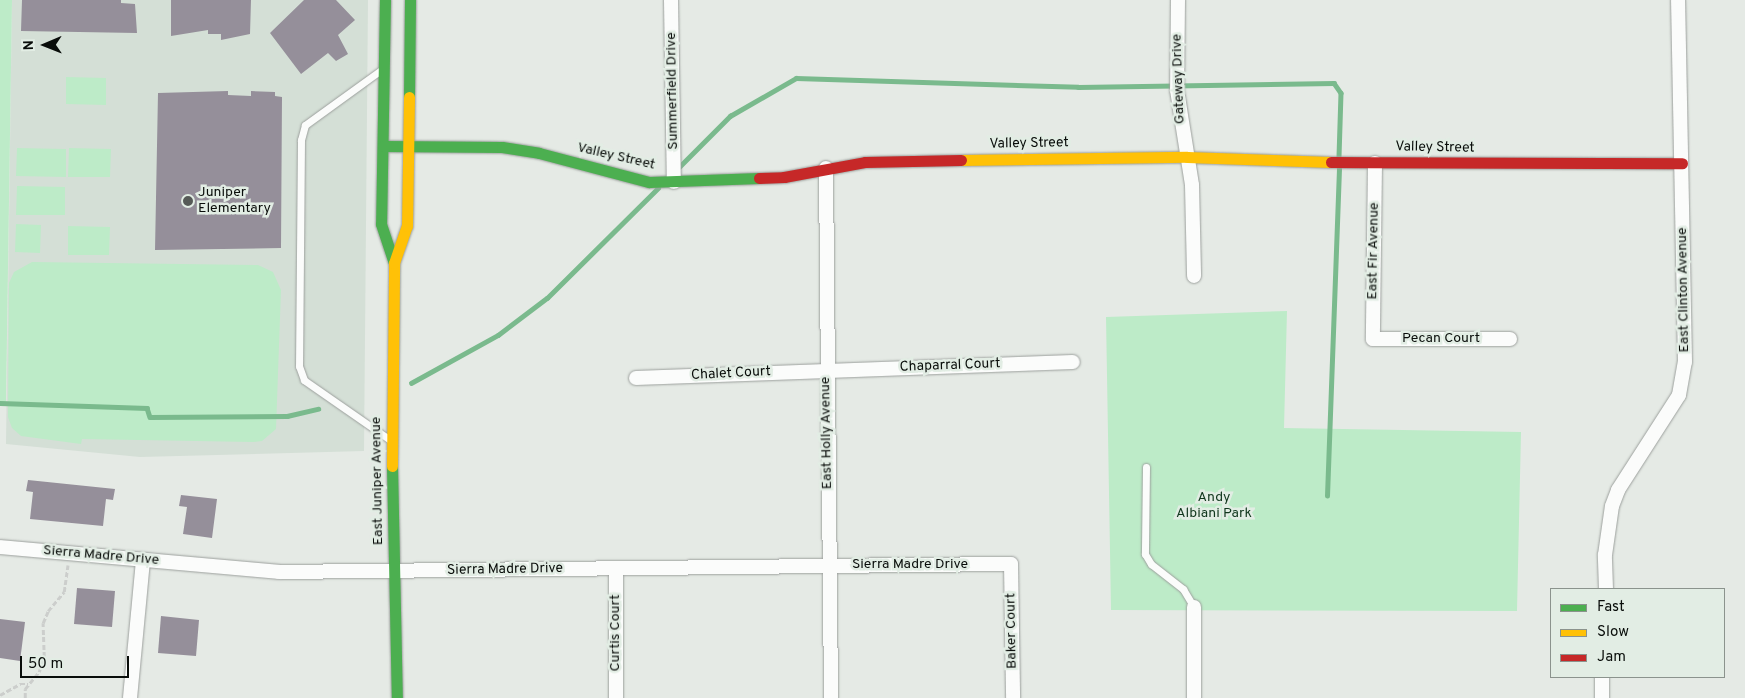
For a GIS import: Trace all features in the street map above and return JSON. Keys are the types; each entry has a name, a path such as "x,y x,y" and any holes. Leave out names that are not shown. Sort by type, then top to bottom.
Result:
{"street":[{"name":"East Juniper Avenue","path":"385,0 381,224 394,263"},
{"name":"East Juniper Avenue","path":"397,698 392,440 394,263 407,226 410,0"},
{"name":"Summerfield Drive","path":"671,0 674,182"},
{"name":"Gateway Drive","path":"1178,0 1177,90 1195,223 1194,276"},
{"name":"East Clinton Avenue","path":"1606,588 1605,555 1612,506 1618,490 1679,395 1685,362 1678,0"},
{"name":"Valley Street","path":"383,146 502,147 539,153 625,177 674,182 784,177 865,162 1187,156 1375,163 1682,163"},
{"name":"East Fir Avenue","path":"1373,339 1375,163"},
{"name":"East Holly Avenue","path":"826,168 826,369 831,698"},
{"name":"Pecan Court","path":"1373,339 1510,339"},
{"name":"Chaparral Court","path":"826,369 1074,362"},
{"name":"Chalet Court","path":"636,378 826,369"},
{"name":"Sierra Madre Drive","path":"0,547 279,572 1011,564"},
{"path":"130,698 143,560"},
{"name":"Baker Court","path":"1011,564 1013,698"},
{"name":"Curtis Court","path":"616,568 616,698"},
{"path":"1194,608 1194,698"},
{"path":"1602,678 1602,698"}],"lane":[{"path":"384,68 305,125 301,140 299,366 304,380 392,440"},
{"path":"1146,467 1145,554 1151,564 1183,589 1194,608"}],"path":[{"path":"25,698 28,684 39,672 44,657 43,623 48,611 64,592 69,553"},
{"path":"0,695 20,684 28,684"}],"shaded area":[{"name":"Juniper Elementary","path":"12,0 368,0 364,451 140,457 6,444"}],"green space":[{"path":"0,0 12,0 6,402 0,402"},
{"path":"66,77 106,78 106,105 66,104"},
{"path":"17,148 66,149 66,177 16,176"},
{"path":"69,148 111,149 110,177 68,177"},
{"path":"17,186 65,187 65,215 16,215"},
{"path":"16,224 41,225 40,253 15,252"},
{"path":"68,226 110,227 109,255 68,255"},
{"path":"32,262 258,265 273,272 281,290 276,429 262,441 253,442 82,439 81,444 21,436 12,428 8,417 9,283 14,272"},
{"name":"Andy Albiani Park","path":"1287,311 1284,428 1521,432 1517,611 1111,610 1106,317"}],"building":[{"path":"22,0 121,0 121,3 135,4 137,33 21,31"},
{"path":"171,0 251,0 250,34 221,40 221,34 208,34 208,30 171,36"},
{"path":"304,0 336,0 355,20 338,35 348,54 336,61 328,53 301,74 270,33"},
{"path":"228,91 228,95 251,96 251,91 275,92 275,96 282,97 281,248 155,250 158,93"},
{"path":"28,480 115,489 113,500 106,499 103,526 30,519 33,492 26,491"},
{"path":"181,495 217,499 212,538 183,534 187,507 179,506"},
{"path":"77,588 115,591 112,627 74,624"},
{"path":"161,616 199,620 196,656 158,653"},
{"path":"0,619 25,622 20,661 0,658"}],"waterway":[{"path":"678,168 730,116 796,78 1078,87 1334,83 1341,93 1339,157"},
{"path":"1327,496 1339,167"},
{"path":"411,383 498,335 547,298 658,188"},
{"path":"0,403 147,408 150,417 287,416 318,409"}],"traffic: fast":[{"path":"385,0 381,224 394,263"},
{"path":"409,97 410,0"},
{"path":"383,146 502,147 539,153 649,182 759,178"},
{"path":"392,466 397,698"}],"traffic: slow":[{"path":"392,466 394,263 407,226 409,97"},
{"path":"961,160 1187,157 1331,162"}],"traffic: jam":[{"path":"759,178 784,177 865,162 961,160"},
{"path":"1331,162 1682,163"}],"place":[{"name":"Juniper Elementary","path":"188,201"}]}
